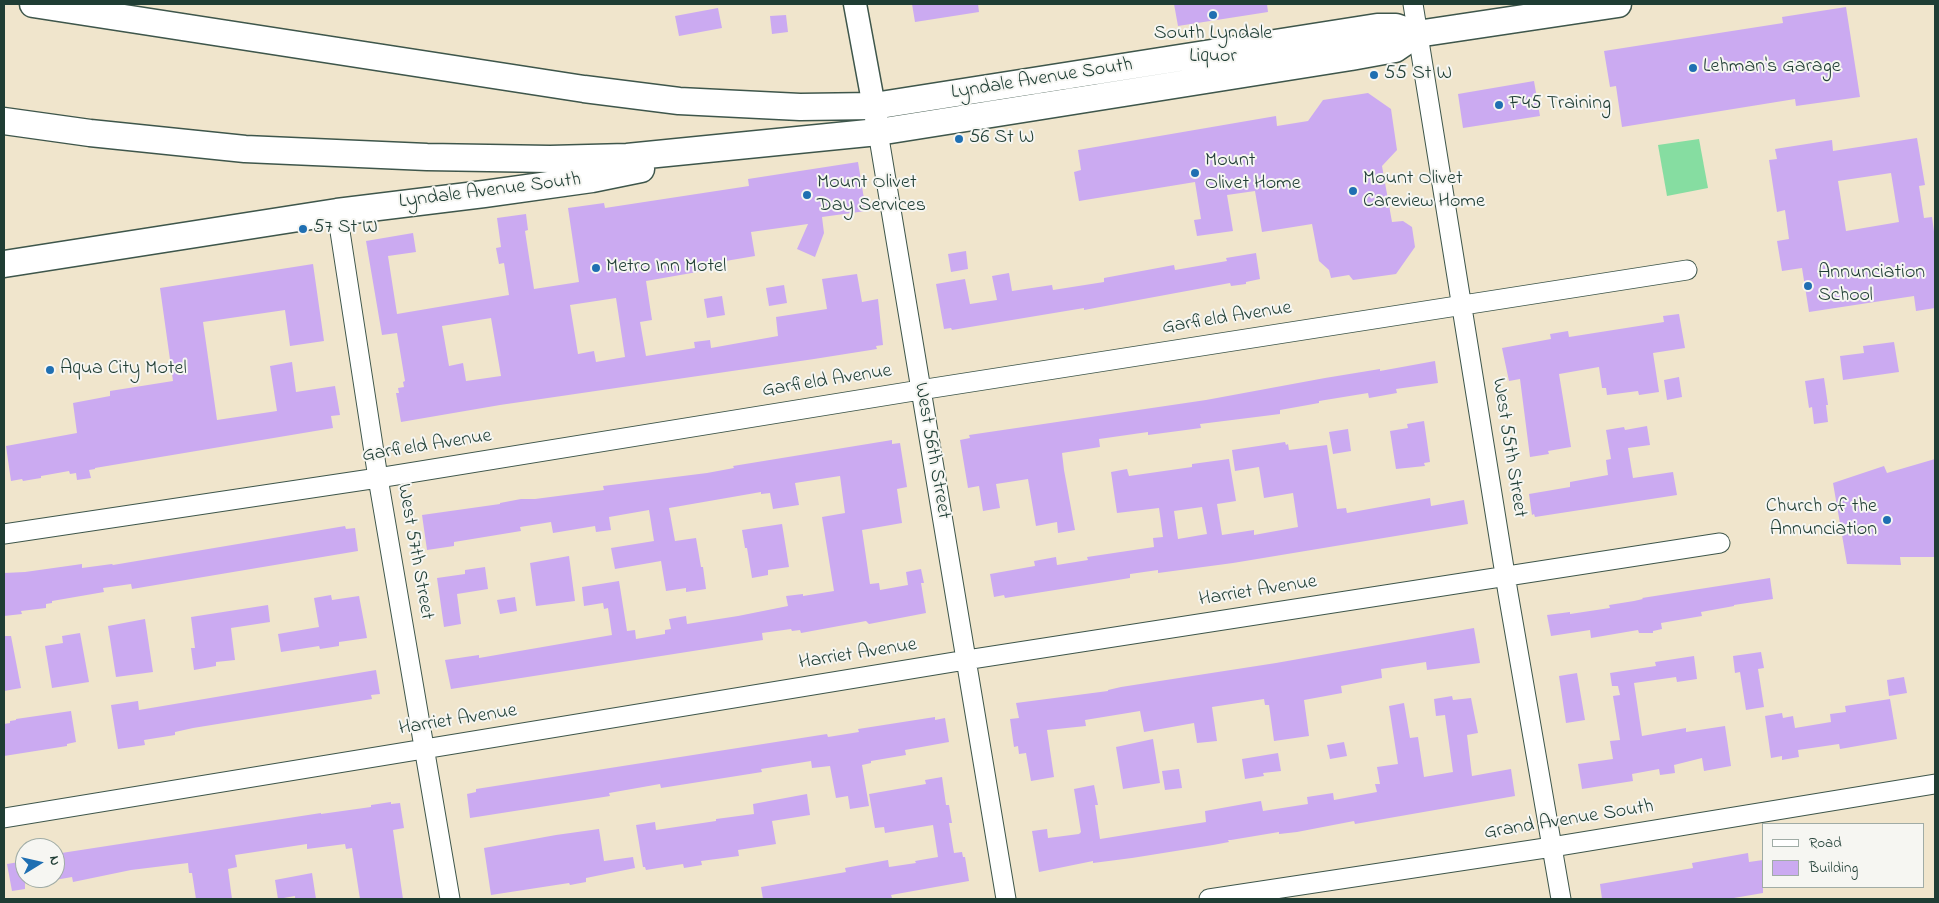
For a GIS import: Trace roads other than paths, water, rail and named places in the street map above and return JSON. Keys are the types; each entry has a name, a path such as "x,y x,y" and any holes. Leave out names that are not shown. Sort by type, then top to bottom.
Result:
{"main road":[{"name":"Lyndale Avenue South","path":"34,4 637,96 758,106 874,106 1377,27 1396,26 1417,34"},
{"name":"Lyndale Avenue South","path":"4,264 337,212 484,194 592,178 737,146 878,132 1389,51 1417,34 1618,4"},
{"path":"4,121 90,133 244,149 427,157 587,158 663,154 737,146"}],"street":[{"name":"West 56th Street","path":"855,4 874,106 1006,899"},
{"name":"West 55th Street","path":"1413,4 1461,305 1561,899"},
{"name":"West 57th Street","path":"337,212 378,478 402,609 423,750 450,899"},
{"name":"Garfield Avenue","path":"4,534 378,478 920,390 1687,270"},
{"name":"Harriet Avenue","path":"4,818 966,660 1720,543"},
{"name":"Grand Avenue South","path":"1209,899 1935,784"}],"place":[{"name":"South Lyndale Liquor","path":"1213,15"},
{"name":"Lehman's Garage","path":"1693,68"},
{"name":"55 St W","path":"1374,75"},
{"name":"F45 Training","path":"1499,105"},
{"name":"56 St W","path":"959,139"},
{"name":"Mount Olivet Home","path":"1195,173"},
{"name":"Mount Olivet Careview Home","path":"1353,191"},
{"name":"Mount Olivet Day Services","path":"807,195"},
{"name":"57 St W","path":"303,229"},
{"name":"Metro Inn Motel","path":"596,268"},
{"name":"Annunciation School","path":"1808,286"},
{"name":"Aqua City Motel","path":"50,370"},
{"name":"Church of the Annunciation","path":"1887,520"}]}
